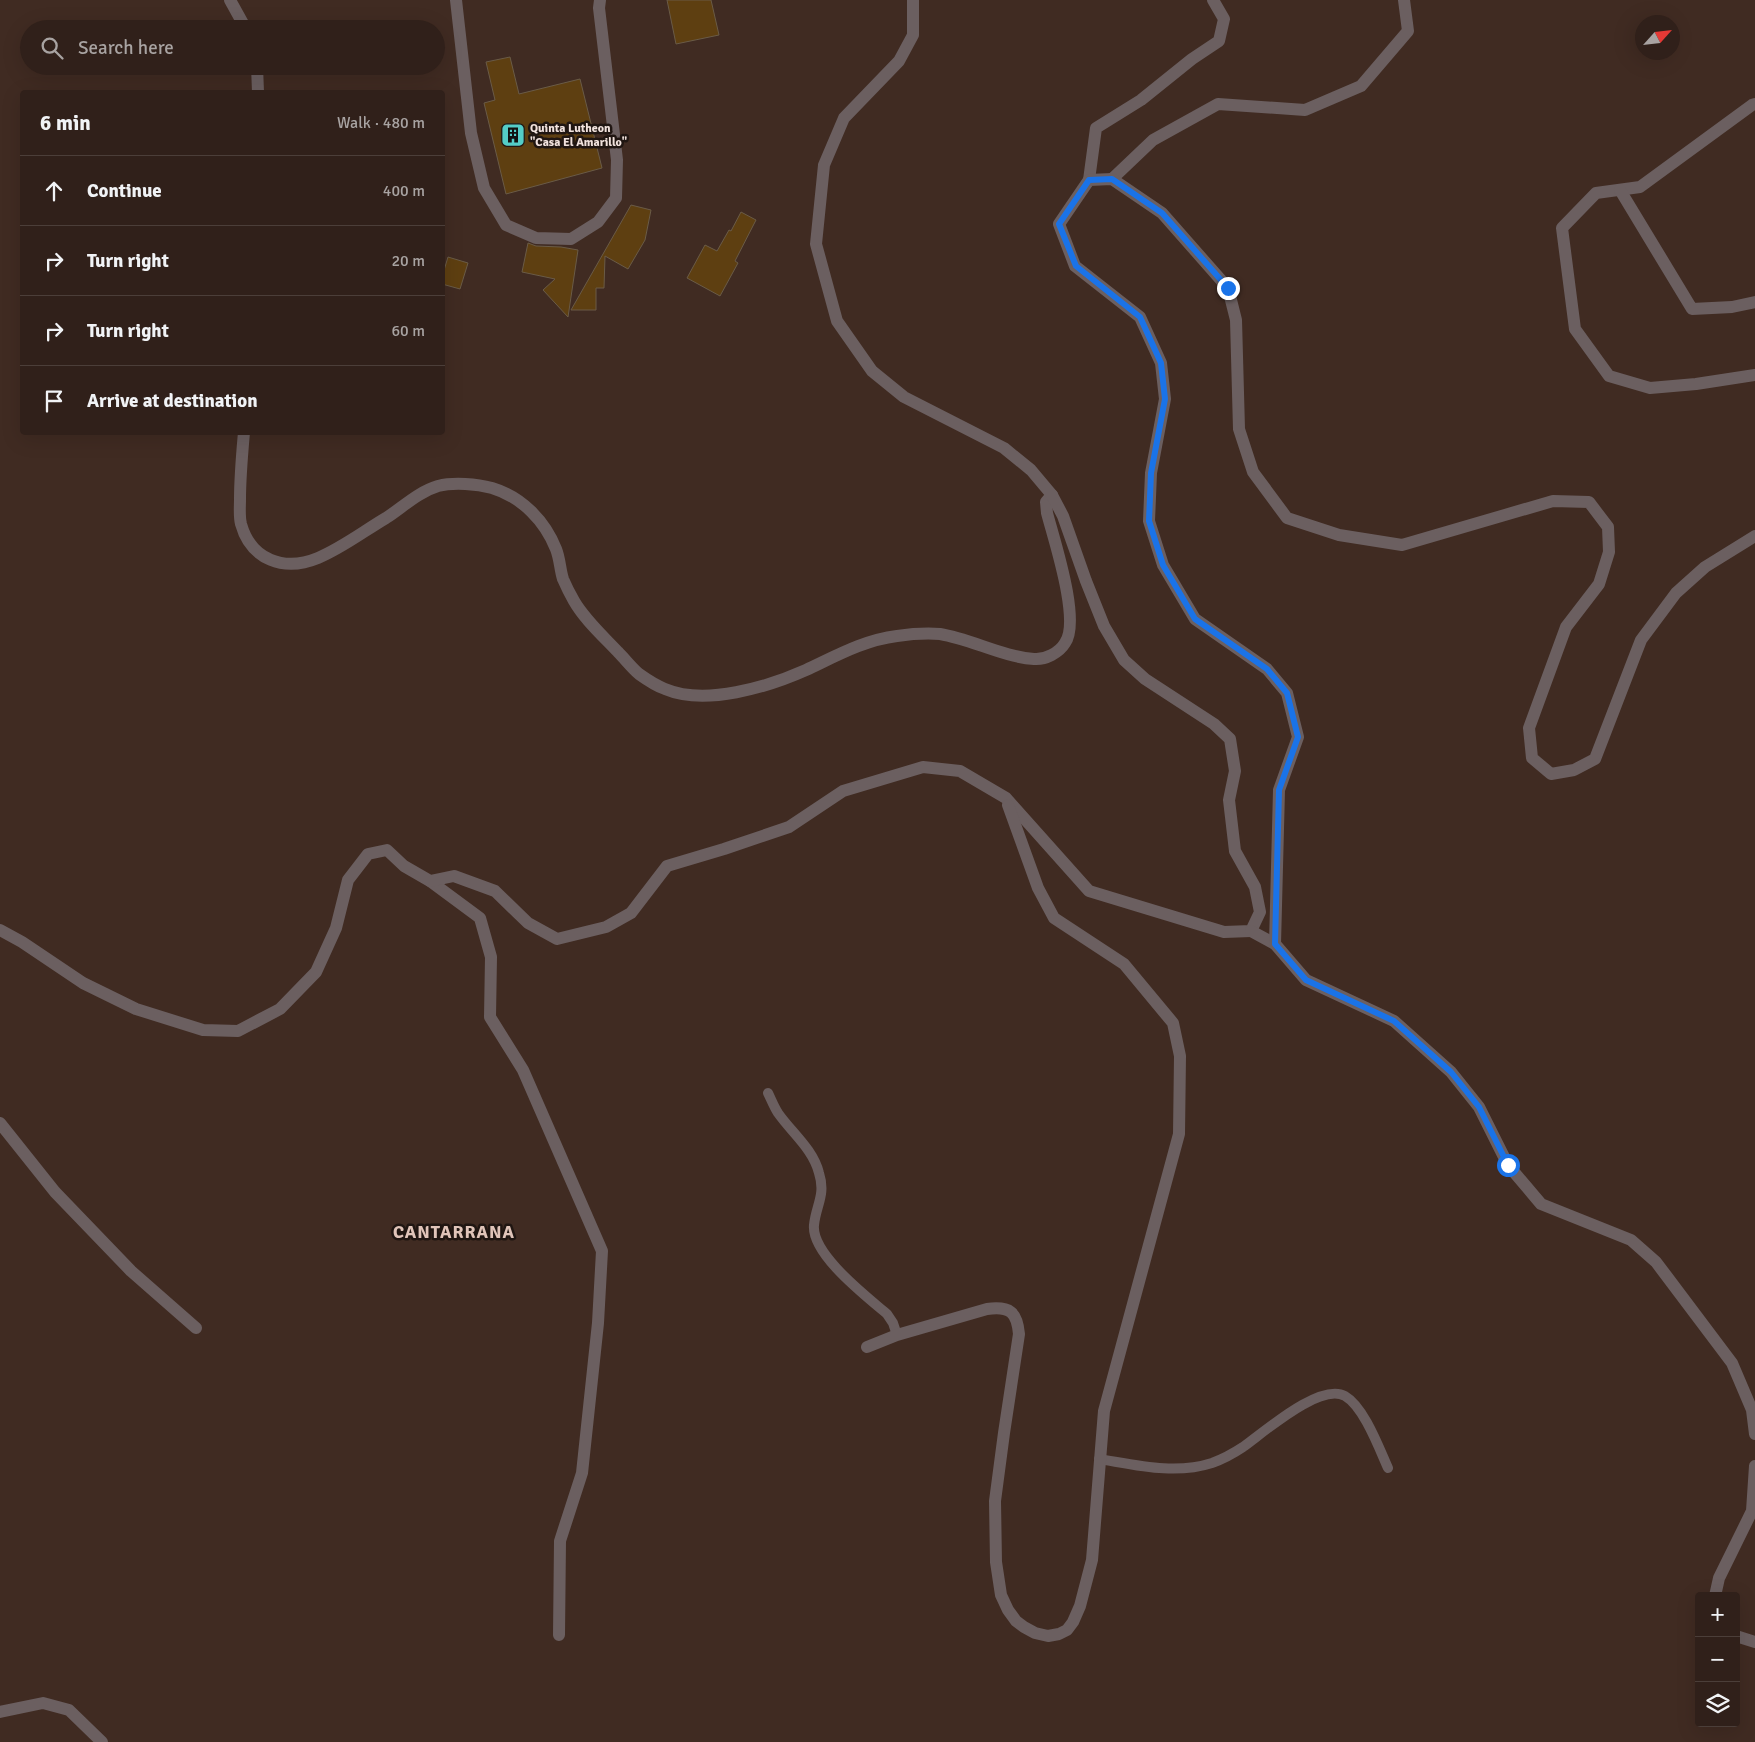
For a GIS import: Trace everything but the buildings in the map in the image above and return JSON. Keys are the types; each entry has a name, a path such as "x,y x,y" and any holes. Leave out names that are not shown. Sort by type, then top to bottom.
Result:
{"street":[{"path":"230,0 241,20"},
{"path":"456,0 471,133 484,188 506,224 536,238 571,239 598,222 616,198 617,160 599,8 600,0"},
{"path":"914,0 913,35 899,61 844,118 824,165 816,244 837,321 872,371 904,397 1004,448 1031,470 1052,495 1069,532 1104,626 1124,660 1145,680 1214,724 1230,739 1235,771 1230,800 1235,851 1254,887 1260,912 1251,930"},
{"path":"1213,0 1224,19 1219,41 1192,59 1141,100 1096,128 1089,180 1059,224 1076,266 1140,317 1161,363 1165,399 1151,473 1149,521 1163,565 1195,619 1267,669 1287,693 1298,737 1279,790 1275,944"},
{"path":"1112,179 1153,140 1218,104 1305,110 1361,86 1408,30 1404,0"},
{"path":"257,75 258,90"},
{"path":"1755,104 1640,187 1596,193 1562,228 1575,329 1609,376 1650,388 1696,384 1755,375"},
{"path":"1089,180 1112,179 1162,213 1228,288 1236,320 1239,429 1253,472 1287,518 1339,535 1402,545 1553,501 1589,502 1608,527 1609,552 1599,584 1566,627 1529,728 1532,758 1552,774 1574,770 1595,759 1641,640 1676,593 1705,567 1755,536"},
{"path":"1620,190 1692,309 1732,307 1755,302"},
{"path":"244,435 240,485 240,521 248,542 261,556 278,563 297,563 317,558 390,515 415,496 438,486 462,484 492,488 516,498 538,518 556,550 563,579 576,604 622,656 640,674 666,690 693,696 717,695 758,687 804,671 847,649 870,641 894,636 938,634 1037,660 1057,652 1066,642 1070,632 1071,619 1047,513 1046,502 1052,495"},
{"path":"430,881 454,876 495,892 528,923 557,939 606,927 631,913 667,866 789,827 843,791 923,767 960,771 1006,798 1089,891 1224,932 1251,930 1275,944 1306,980 1394,1021 1451,1072 1479,1107 1508,1165 1541,1204 1631,1240 1656,1262 1732,1363 1752,1410 1755,1434"},
{"path":"867,1347 897,1335 987,1309 998,1308 1010,1311 1014,1315 1018,1322 1019,1334 996,1500 996,1562 1001,1595 1016,1621 1035,1633 1048,1636 1067,1630 1080,1606 1092,1560 1104,1411 1178,1134 1180,1056 1172,1023 1124,964 1054,918 1038,888 1006,798"},
{"path":"0,930 22,942 83,983 136,1009 203,1030 238,1031 280,1009 316,972 336,928 348,880 368,854 387,850 404,866 430,881 480,918 491,957 490,1017 523,1070 602,1251 598,1323 582,1473 560,1541 559,1635"},
{"path":"0,1123 55,1192 131,1271 196,1328"},
{"path":"1716,1592 1719,1578 1752,1511 1755,1466"},
{"path":"1739,1637 1755,1642"},
{"path":"0,1712 43,1703 69,1710 102,1742"}],"lane":[{"path":"768,1093 777,1112 813,1158 819,1172 822,1186 821,1199 814,1224 814,1235 819,1247 829,1261 887,1314 893,1323 897,1335"},
{"path":"1099,1459 1165,1469 1189,1468 1213,1462 1243,1447 1283,1417 1328,1393 1346,1396 1354,1404 1370,1427 1388,1468"}],"place":[{"name":"Quinta Lutheon \"Casa El Amarillo\"","path":"513,135"}],"district":[{"name":"CANTARRANA","path":"454,1232"}],"route":[{"path":"1228,288 1162,213 1112,179 1089,180 1059,224 1076,266 1140,317 1161,363 1165,399 1151,473 1149,521 1163,565 1195,619 1267,669 1287,693 1298,737 1279,790 1275,944 1306,980 1394,1021 1451,1072 1479,1107 1508,1165"}]}
